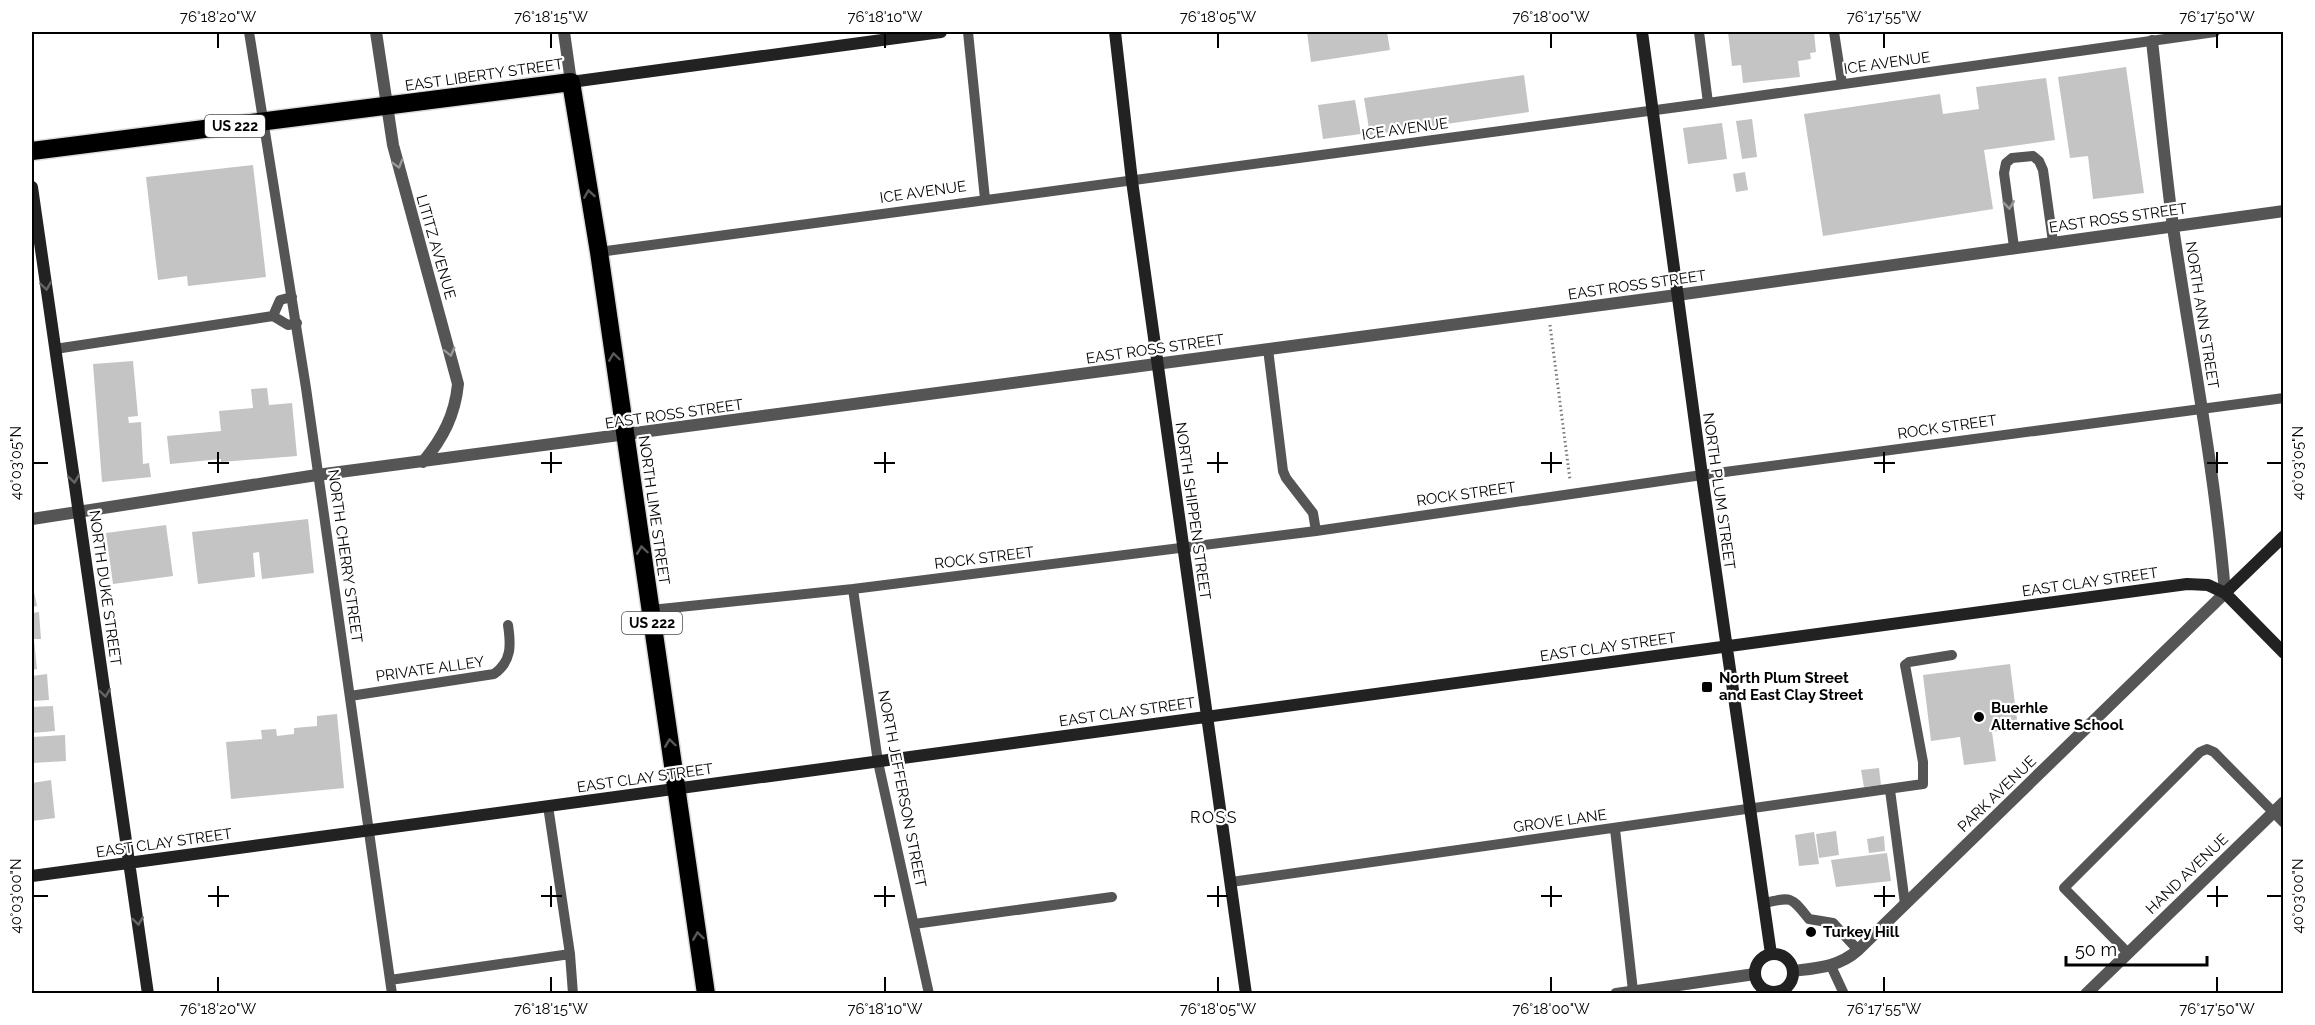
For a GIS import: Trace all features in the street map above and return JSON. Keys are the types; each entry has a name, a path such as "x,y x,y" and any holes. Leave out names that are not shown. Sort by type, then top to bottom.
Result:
{"highway":[{"name":"EAST LIBERTY STREET","path":"32,151 265,123 571,82"},
{"name":"NORTH LIME STREET","path":"571,82 599,252 706,993"}],"main road":[{"name":"EAST LIBERTY STREET","path":"571,82 941,32"},
{"name":"NORTH SHIPPEN STREET","path":"1114,32 1157,364 1209,716 1246,993"},
{"name":"NORTH PLUM STREET","path":"1642,32 1726,647 1771,954"},
{"name":"NORTH DUKE STREET","path":"32,187 37,264 55,349 148,993"},
{"name":"PARK AVENUE","path":"2225,593 2283,536"},
{"name":"EAST CLAY STREET","path":"32,876 2187,584 2208,585 2225,593"},
{"path":"2225,593 2283,653"},
{"path":"1771,954 1783,956 1792,965 1793,971 1793,977 1786,988 1775,993 1760,985 1755,974 1757,963 1771,954"}],"street":[{"name":"LITITZ AVENUE","path":"376,32 393,145 458,384 453,412 441,441 423,462"},
{"name":"NORTH LIME STREET","path":"564,32 571,82"},
{"name":"NORTH ANN STREET","path":"2152,41 2173,225 2202,408 2225,593"},
{"name":"EAST ROSS STREET","path":"32,519 317,475 626,436 2283,211"},
{"name":"PARK AVENUE","path":"1793,971 1831,966 1849,958 2225,593"},
{"name":"HAND AVENUE","path":"2086,993 2283,802"},
{"path":"1616,993 1755,974"}],"lane":[{"name":"NORTH CHERRY STREET","path":"249,32 297,323 392,993"},
{"path":"968,32 985,199"},
{"path":"1699,32 1708,103"},
{"path":"1834,32 1842,84"},
{"name":"ICE AVENUE","path":"599,252 1708,103 2215,32"},
{"path":"2014,247 2004,173 2006,163 2012,158 2033,156 2039,161 2043,170 2053,242"},
{"path":"273,316 280,300 292,297"},
{"path":"55,349 273,316 288,325 297,323"},
{"path":"1268,349 1283,471 1312,513 1316,531"},
{"name":"ROCK STREET","path":"651,610 853,589 1316,531 1702,475 2283,399"},
{"name":"NORTH JEFFERSON STREET","path":"853,589 878,762 929,993"},
{"name":"PRIVATE ALLEY","path":"350,696 494,674 507,662 510,642 508,625"},
{"name":"GROVE LANE","path":"1231,882 1923,784 1923,762 1905,665 1909,662 1952,655"},
{"path":"2127,953 2064,888 2200,752 2207,749 2214,752 2283,823"},
{"path":"1892,789 1905,904"},
{"path":"548,806 570,954 573,993"},
{"path":"1615,829 1633,991"},
{"path":"914,924 1112,897"},
{"path":"1764,903 1787,898 1793,900 1809,919 1833,923 1858,950"},
{"path":"390,980 570,954"},
{"path":"1831,966 1844,993"}],"path":[{"path":"1548,312 1571,494"}],"building":[{"path":"1307,32 1387,32 1390,50 1311,62"},
{"path":"1728,32 1814,32 1816,52 1810,53 1811,59 1798,61 1800,77 1743,83 1741,65 1732,66"},
{"path":"2126,67 2144,193 2093,199 2088,156 2070,158 2058,77"},
{"path":"1524,75 1529,112 1370,135 1364,98"},
{"path":"2046,78 2055,140 1984,150 1993,209 1823,236 1804,114 1940,94 1943,114 1979,109 1976,87"},
{"path":"1355,100 1361,134 1323,139 1318,105"},
{"path":"1752,119 1757,157 1742,159 1736,121"},
{"path":"1722,123 1727,159 1688,164 1683,128"},
{"path":"253,165 266,277 188,286 187,276 158,280 146,177"},
{"path":"1745,172 1748,190 1736,192 1733,174"},
{"path":"133,361 138,416 128,417 129,423 141,422 143,464 149,463 151,477 102,482 93,364"},
{"path":"267,388 269,405 292,403 297,456 170,464 167,436 221,431 219,411 253,408 251,389"},
{"path":"308,519 314,573 262,579 259,552 253,553 255,577 198,584 192,532"},
{"path":"166,525 173,576 113,584 106,533"},
{"path":"32,582 37,606 32,607"},
{"path":"39,612 41,639 34,639 37,669 32,670 32,613"},
{"path":"2010,664 2018,728 1992,732 1996,761 1964,765 1960,737 1931,741 1923,675"},
{"path":"47,674 49,700 32,701 32,676"},
{"path":"53,706 55,731 32,733 32,707"},
{"path":"337,714 344,788 231,799 226,742 262,739 261,730 276,729 277,736 294,734 294,728 317,726 317,716"},
{"path":"65,735 66,761 32,763 32,737"},
{"path":"1879,768 1881,785 1864,787 1861,770"},
{"path":"51,780 55,818 32,821 32,783"},
{"path":"1836,831 1839,855 1819,858 1816,834"},
{"path":"1814,832 1819,864 1799,866 1795,835"},
{"path":"1884,836 1885,851 1869,853 1867,839"},
{"path":"1887,853 1891,881 1836,887 1831,860"}],"place":[{"name":"North Plum Street and East Clay Street","path":"1707,687"},
{"name":"Buerhle Alternative School","path":"1979,717"},
{"name":"Turkey Hill","path":"1811,932"}],"district":[{"name":"ROSS","path":"1214,817"}]}
